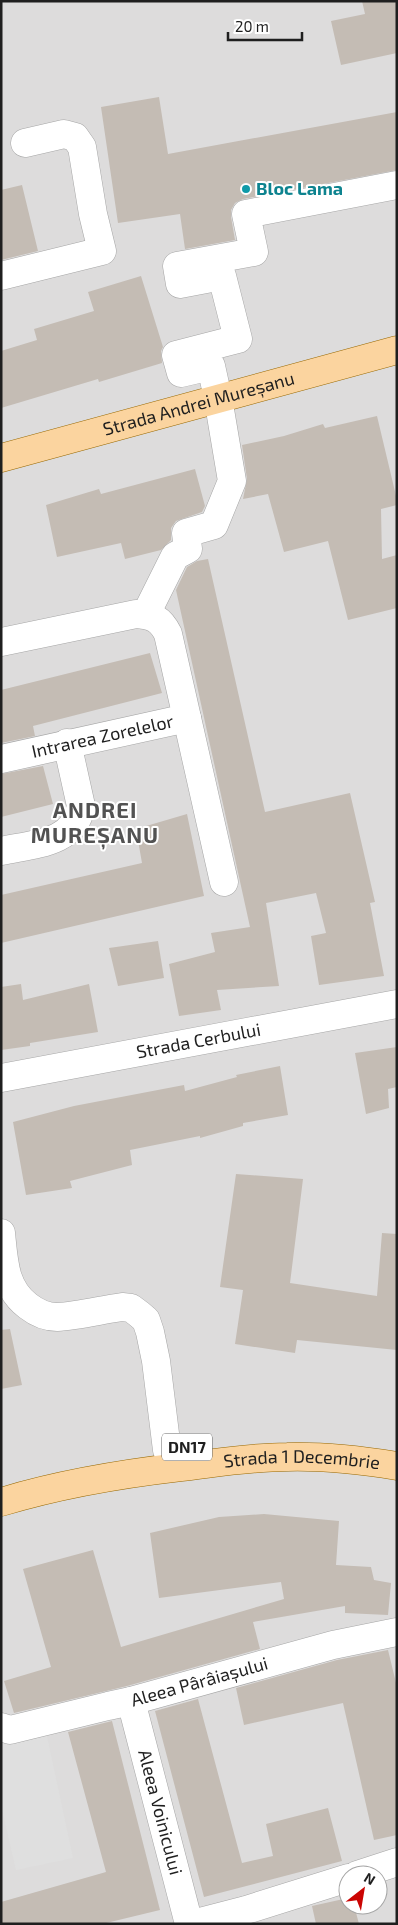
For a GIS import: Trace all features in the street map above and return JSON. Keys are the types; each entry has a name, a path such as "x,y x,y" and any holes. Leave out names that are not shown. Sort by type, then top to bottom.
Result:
{"main road":[{"name":"Strada Andrei Mureșanu","path":"1,458 397,350"},
{"name":"Strada 1 Decembrie","path":"1,1482 82,1462 254,1439 332,1439 397,1446"},
{"name":"Strada 1 Decembrie","path":"1,1502 86,1481 256,1458 286,1456 332,1458 397,1466"}],"street":[{"path":"1,276 102,251 93,214 82,147 75,137 64,134 25,143"},
{"path":"146,614 175,556 188,549 186,533 214,525 232,481 218,398 210,366 181,373 176,355 238,339 222,276 180,284 177,266 254,252 246,214 397,185"},
{"path":"1,642 136,614 156,617 164,625 168,634 187,718"},
{"name":"Intrarea Zorelelor","path":"1,759 187,718 224,882"},
{"path":"1,851 52,840 65,834 74,826 81,806 66,744"},
{"name":"Strada Cerbului","path":"1,1078 397,1004"},
{"path":"1,1233 4,1270 8,1283 19,1299 36,1312 46,1316 57,1317 122,1307 131,1308 146,1320 156,1361 167,1450"},
{"name":"Aleea Pârâiașului","path":"1,1728 10,1730 131,1701 333,1646 397,1632"},
{"name":"Aleea Voinicului","path":"131,1701 190,1924"},
{"path":"190,1924 246,1910 338,1881"}],"shaded area":[{"path":"1,1 397,1 397,1924 1,1924"},
{"path":"45,1727 73,1858 16,1870 1,1805 1,1737"}],"building":[{"path":"362,1 397,1 397,53 341,65 331,21 365,14"},
{"name":"Bloc Lama","path":"159,97 168,154 397,112 397,170 243,199 235,203 231,210 235,240 185,249 180,214 118,223 101,107"},
{"path":"22,185 38,251 1,260 1,190"},
{"path":"141,276 163,347 161,351 162,363 99,382 98,379 1,408 1,351 37,340 34,329 94,311 88,292"},
{"path":"377,416 397,500 397,505 381,509 382,559 397,555 397,608 348,620 328,541 284,552 268,494 243,499 247,479 242,445 284,436 323,424 325,428"},
{"path":"195,469 205,506 202,512 176,521 171,528 171,540 161,550 125,559 121,543 57,557 46,505 99,489 101,494"},
{"path":"208,559 265,812 350,793 375,902 370,903 384,976 319,985 311,936 326,933 316,893 266,903 279,986 217,990 221,1010 179,1016 169,964 215,952 211,933 250,927 176,590 187,567 197,561"},
{"path":"150,653 162,693 33,726 35,736 1,743 1,690"},
{"path":"43,766 53,804 1,817 1,774"},
{"path":"187,814 204,896 1,943 1,895 142,863 136,829"},
{"path":"158,941 164,978 118,986 109,948"},
{"path":"21,984 23,1000 89,984 98,1032 30,1043 30,1046 1,1050 1,987"},
{"path":"397,1047 397,1087 388,1089 389,1108 366,1114 355,1053"},
{"path":"280,1066 288,1115 243,1123 243,1126 200,1138 200,1136 130,1150 132,1165 70,1181 72,1188 26,1195 13,1122 74,1106 184,1085 185,1091 237,1077 236,1075"},
{"path":"236,1174 303,1179 290,1283 377,1296 382,1233 397,1234 397,1350 297,1340 295,1353 235,1344 243,1290 220,1287"},
{"path":"10,1329 22,1385 1,1389 1,1330"},
{"path":"264,1514 339,1521 336,1565 371,1567 374,1580 391,1583 388,1615 345,1613 345,1606 253,1622 260,1649 127,1686 14,1713 4,1681 51,1667 23,1569 93,1550 121,1647 284,1599 281,1582 159,1598 150,1533 219,1517"},
{"path":"388,1650 397,1687 397,1835 374,1840 343,1703 244,1725 236,1688 337,1660"},
{"path":"198,1699 242,1863 273,1856 266,1824 328,1808 342,1861 204,1897 155,1711"},
{"path":"112,1721 160,1910 102,1924 1,1924 1,1902 106,1872 68,1732"},
{"path":"338,1900 338,1915 357,1915 359,1924 316,1924 312,1906"}],"place":[{"name":"Bloc Lama","path":"246,189"}],"district":[{"name":"ANDREI MUREȘANU","path":"95,822"}]}
